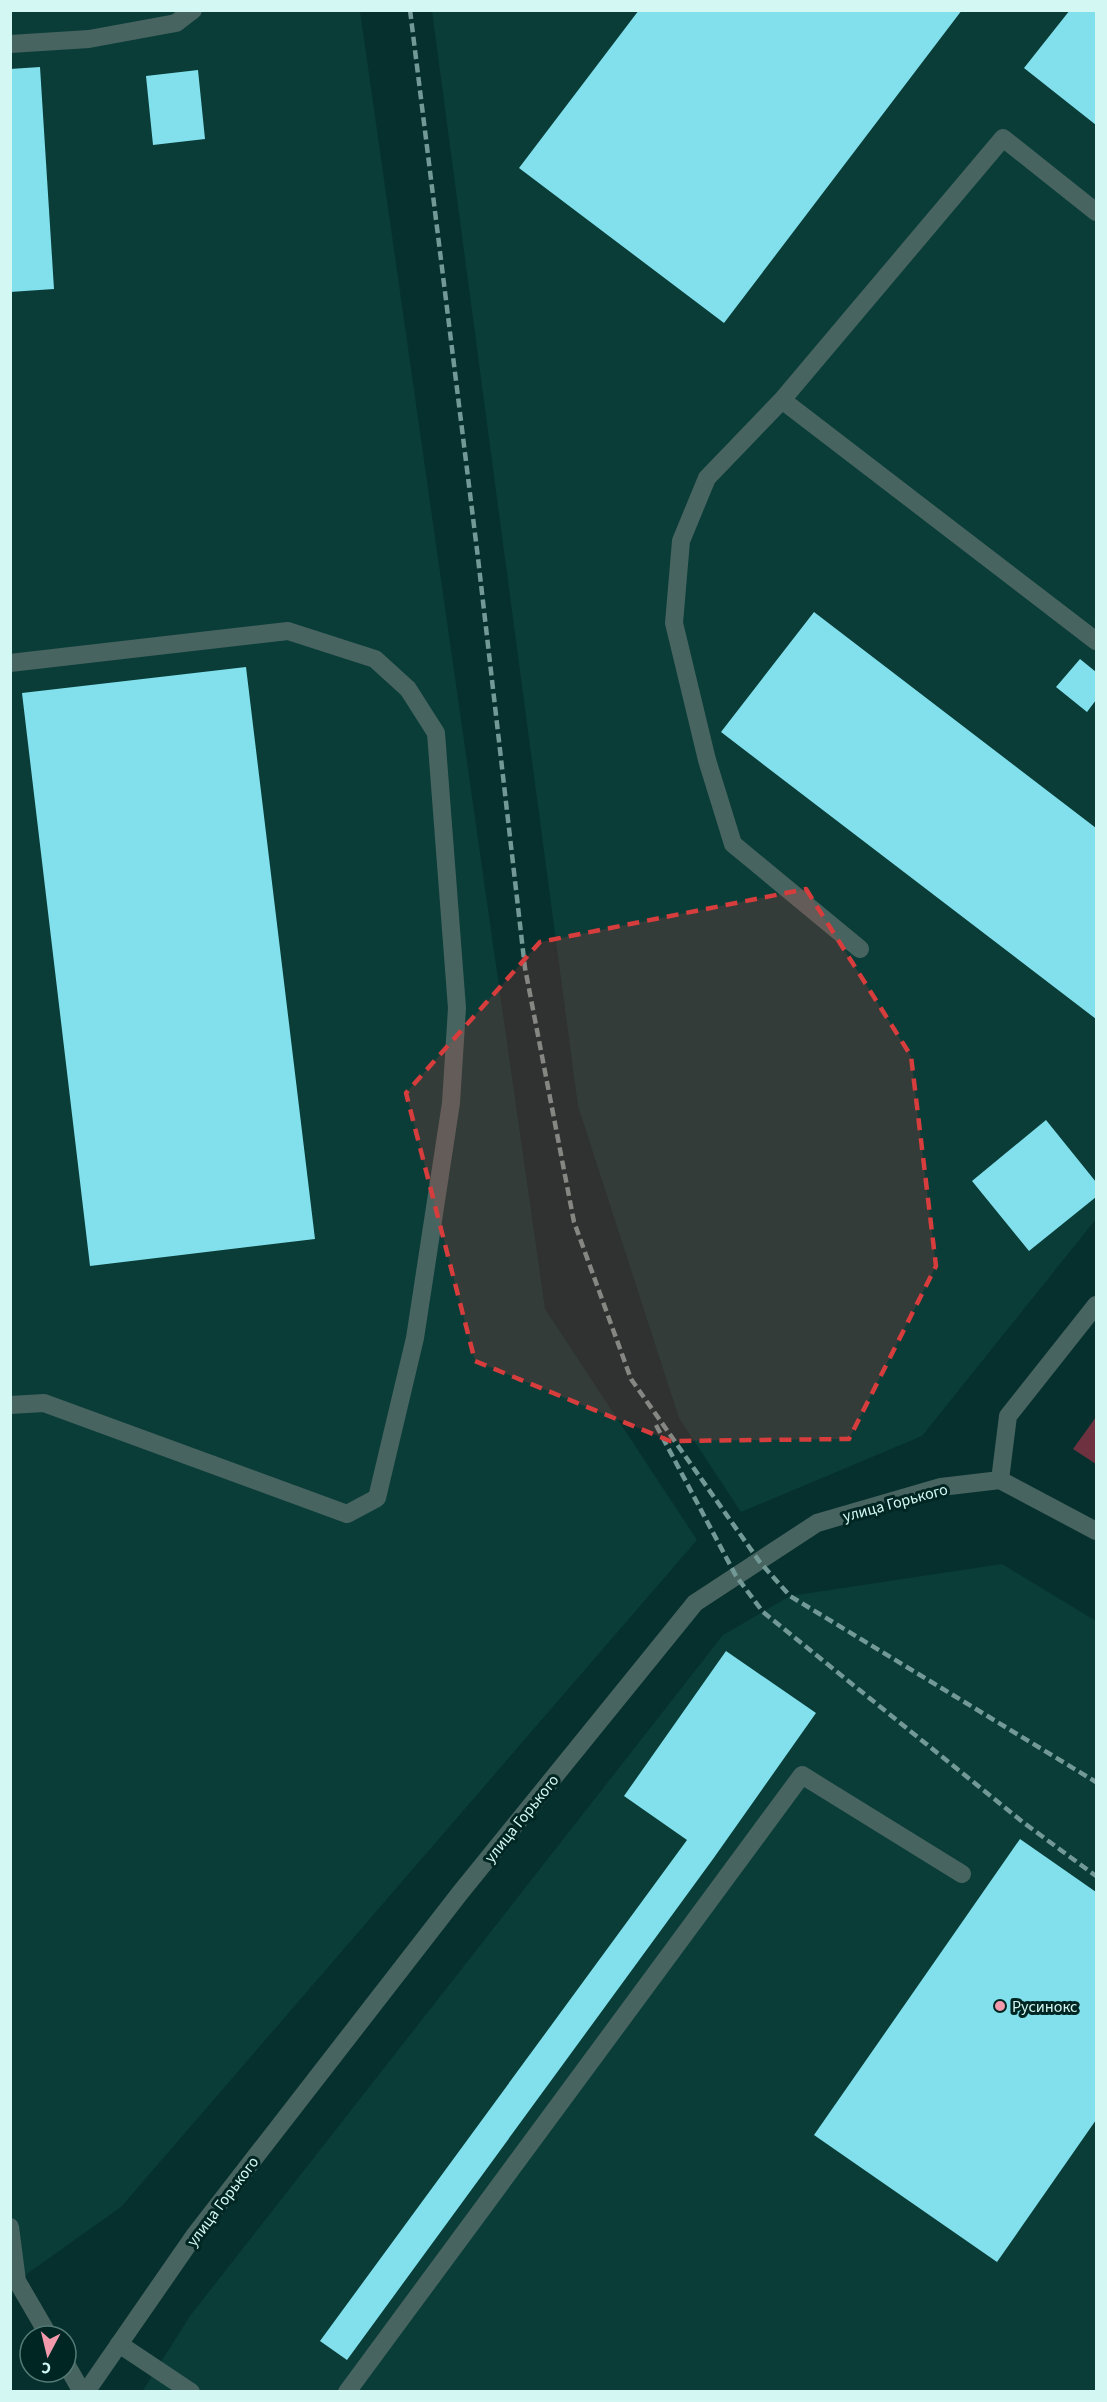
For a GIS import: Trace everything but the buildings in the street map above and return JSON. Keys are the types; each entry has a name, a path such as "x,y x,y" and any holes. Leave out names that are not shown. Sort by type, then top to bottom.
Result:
{"street":[{"path":"10,44 89,39 176,23 194,10"},
{"path":"860,949 733,844 707,760 674,623 681,541 707,478 782,400 1003,138 1096,212"},
{"path":"782,400 1096,641"},
{"path":"10,663 288,631 375,659 408,689 436,734 458,1008 450,1103 429,1256 415,1338 377,1498 347,1514 44,1403 10,1405"},
{"path":"1096,1305 1008,1416 1000,1480 1096,1531"},
{"name":"улица Горького","path":"84,2391 194,2236 460,1893 695,1603 817,1523 941,1488 1000,1480"},
{"path":"347,2391 802,1775 962,1874"},
{"path":"10,2227 17,2281 42,2324"},
{"path":"118,2344 191,2391"}],"highlighted area":[{"path":"806,889 911,1056 936,1266 849,1439 670,1441 475,1361 406,1093 540,942"}],"shaded area":[{"path":"11,11 360,11 545,1309 697,1540 121,2207 17,2281 11,2301"},
{"path":"432,11 1096,11 1096,1219 922,1436 741,1512 679,1418 578,1106"},
{"path":"1096,1417 1096,1464 1073,1449"},
{"path":"1002,1564 1096,1621 1096,2391 142,2392 190,2316 723,1635 790,1596"}],"railway":[{"path":"410,10 478,558 525,968 574,1222 631,1379 759,1561 790,1596 1096,1782"},
{"path":"656,1425 736,1576 763,1612 1024,1823 1096,1876"}],"place":[{"name":"Русинокс","path":"1000,2006"}]}
